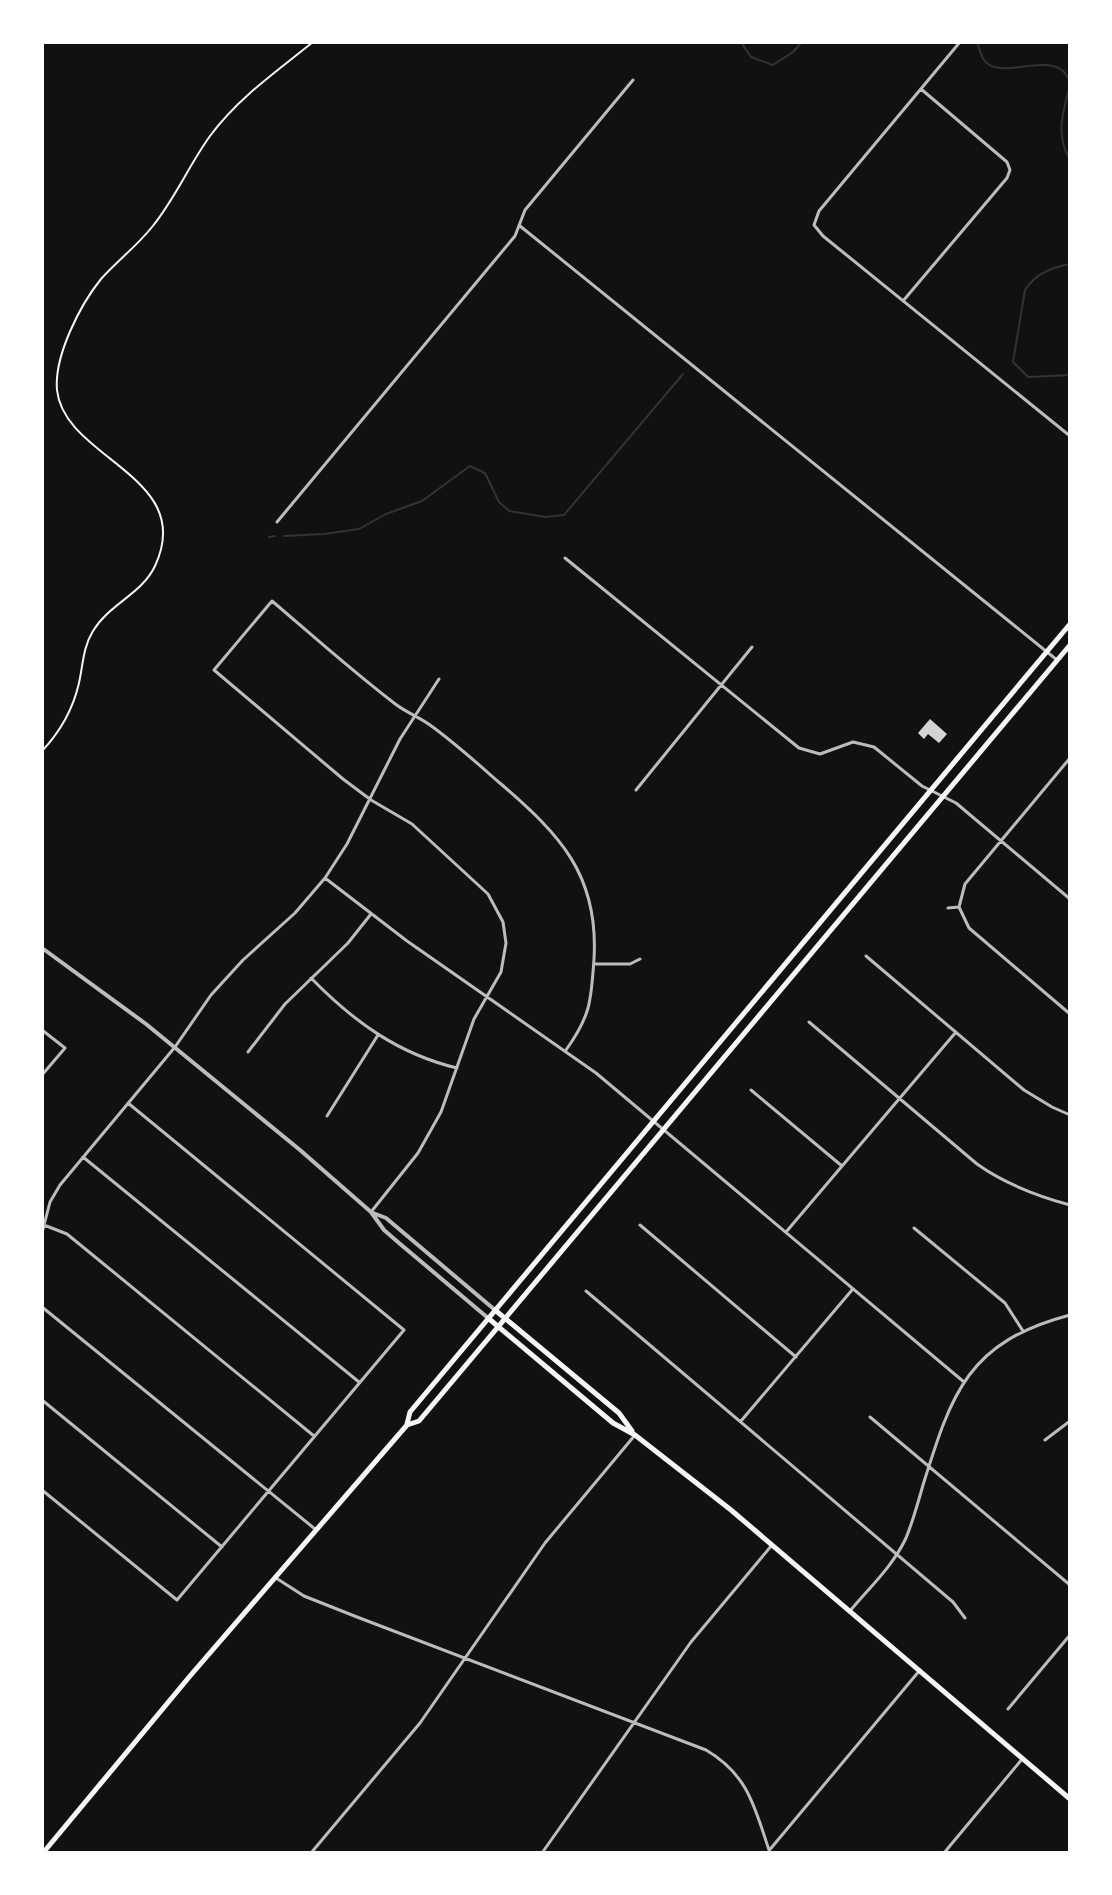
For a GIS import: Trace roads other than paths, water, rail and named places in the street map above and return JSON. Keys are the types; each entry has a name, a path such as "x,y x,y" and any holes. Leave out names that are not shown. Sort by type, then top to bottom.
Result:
{"main road":[{"path":"43,1853 190,1676 407,1425 410,1412 1070,624"},
{"path":"407,1425 419,1421 1070,645"},
{"path":"495,1310 619,1413 635,1435"},
{"path":"488,1318 613,1423 635,1435 772,1545 1070,1799"}],"street":[{"path":"960,42 815,218 814,225 823,236 1070,436"},
{"path":"277,522 515,236 525,210 633,80"},
{"path":"903,301 1007,178 1010,170 1007,162 921,89"},
{"path":"520,226 1057,660"},
{"path":"565,558 805,752 820,754 853,742 867,743 930,791 944,795 1070,899"},
{"path":"371,1212 406,1170 441,1112 474,1019 501,972 506,951 503,922 481,886 412,824 371,800 214,670 272,601 393,703 453,742 547,825 565,847 579,871 594,926 590,1009 584,1025 566,1050"},
{"path":"636,790 752,647"},
{"path":"42,1233 54,1194 175,1047 223,981 295,913 325,878 347,844 414,715 439,679"},
{"path":"1070,758 965,884 959,907 969,928 1070,1014"},
{"path":"325,878 371,914 566,1050 654,1120 964,1382"},
{"path":"948,908 959,907"},
{"path":"248,1052 279,1011 348,943 371,914"},
{"path":"42,948 175,1047 300,1150 371,1212 399,1243 488,1318"},
{"path":"866,956 1032,1095 1070,1115"},
{"path":"594,964 630,964 640,959"},
{"path":"311,978 338,1005 378,1035 421,1057 457,1068"},
{"path":"809,1022 988,1171 1044,1198 1070,1205"},
{"path":"42,1030 65,1048 42,1075"},
{"path":"786,1232 956,1032"},
{"path":"327,1116 378,1035"},
{"path":"751,1090 842,1166"},
{"path":"42,1490 177,1600 404,1330 128,1103"},
{"path":"83,1157 360,1383"},
{"path":"371,1212 386,1218 495,1310"},
{"path":"44,1225 67,1234 315,1437"},
{"path":"640,1225 796,1357"},
{"path":"914,1228 1005,1303 1023,1331"},
{"path":"741,1421 854,1289"},
{"path":"586,1291 953,1602 965,1618"},
{"path":"42,1307 318,1531"},
{"path":"850,1611 896,1555 911,1525 948,1410 964,1382 1004,1340 1070,1315"},
{"path":"42,1400 222,1547"},
{"path":"870,1417 1070,1585"},
{"path":"1045,1440 1070,1421"},
{"path":"311,1853 420,1723 545,1543 635,1435"},
{"path":"542,1853 691,1642 772,1545"},
{"path":"276,1578 304,1596 706,1750 729,1765 750,1797 768,1852"},
{"path":"1008,1709 1070,1635"},
{"path":"768,1852 920,1670"},
{"path":"944,1853 1023,1758"}],"waterway":[{"path":"741,42 751,57 773,65 802,42"},
{"path":"977,42 983,58 992,66 1054,66 1064,72 1070,83"},
{"path":"1070,85 1062,132 1070,160"},
{"path":"1070,264 1044,272 1025,290 1013,362 1028,377 1070,375"},
{"path":"284,536 359,529 386,514 422,501 470,466 485,473 499,502 509,511 545,517 564,515 683,374"},
{"path":"269,537 275,536"}]}
